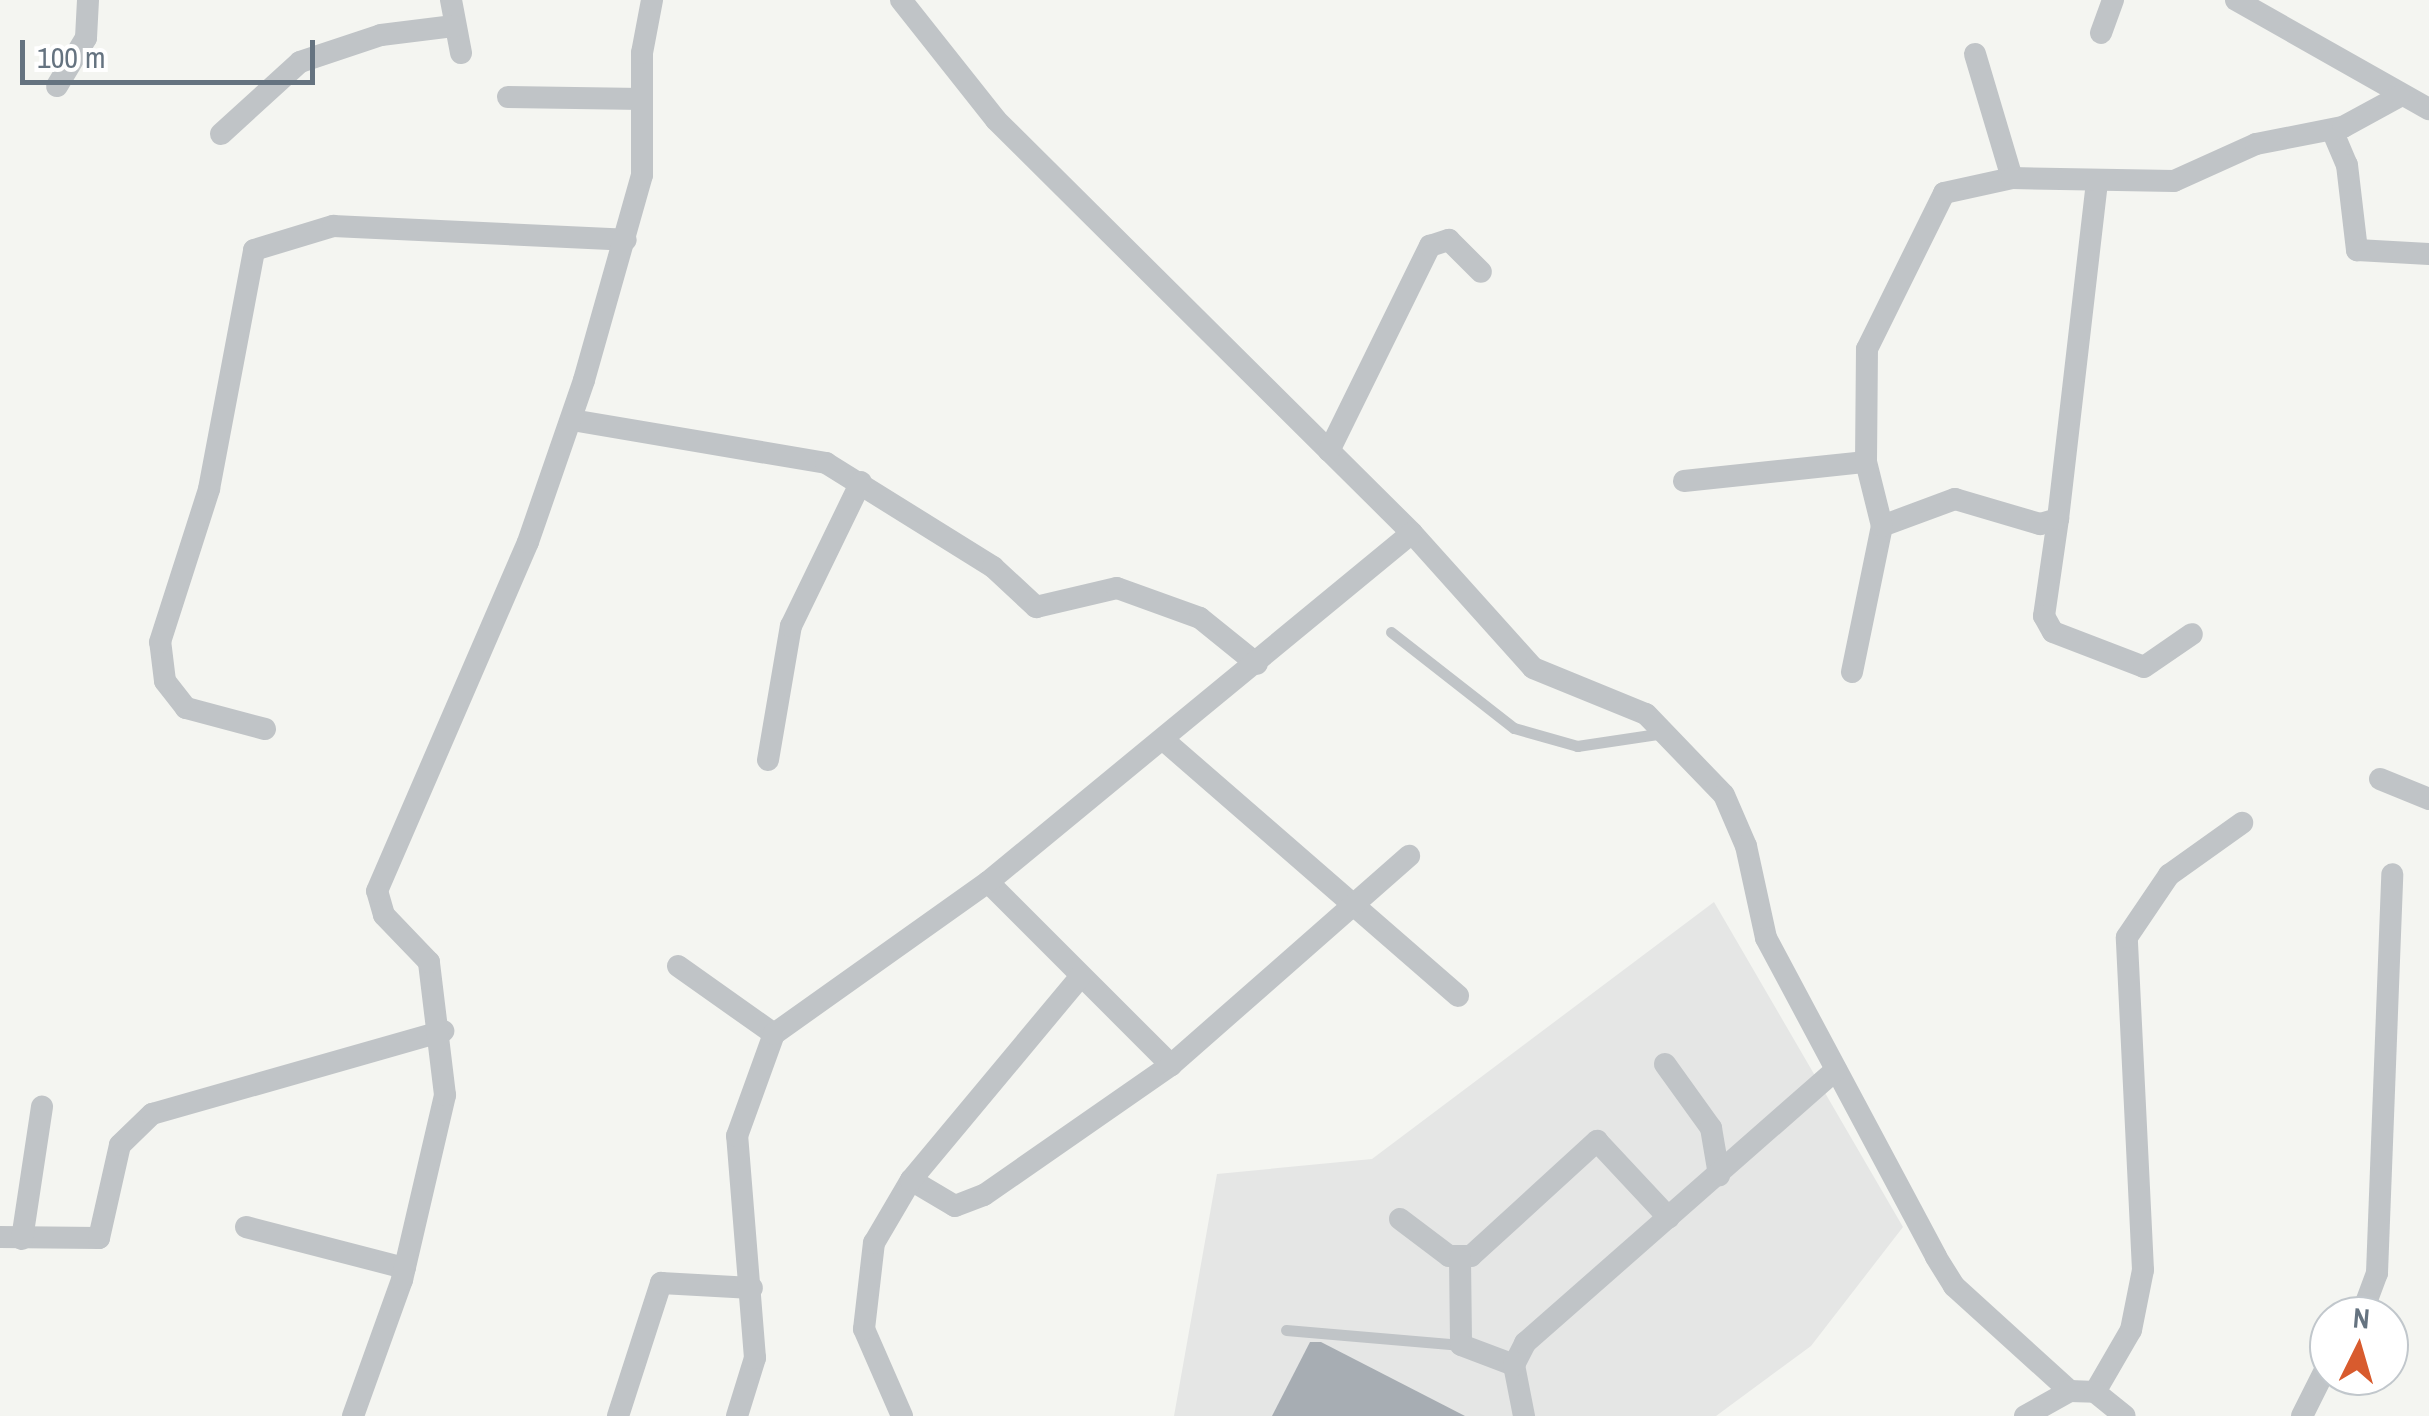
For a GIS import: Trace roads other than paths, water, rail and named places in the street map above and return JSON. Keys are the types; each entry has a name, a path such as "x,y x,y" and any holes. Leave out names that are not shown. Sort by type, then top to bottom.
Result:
{"street":[{"path":"57,86 86,38 88,0"},
{"path":"451,0 452,26 460,53"},
{"path":"352,1416 405,1268 445,1095 443,1031 429,962 384,914 376,891 572,420 642,174 642,99 652,0"},
{"path":"901,0 996,120 1412,533 1532,668 1628,703 1665,732 1724,795 1746,846 1752,892 1766,938 1954,1286 2070,1391"},
{"path":"2101,33 2113,0"},
{"path":"2236,0 2398,97 2429,109"},
{"path":"221,134 300,62 381,35 452,26"},
{"path":"1975,54 2012,178"},
{"path":"508,96 642,99"},
{"path":"1852,672 1882,526 1866,462 1867,348 1930,209 1964,184 2012,178 2097,184 2174,181 2256,144 2332,130 2398,97"},
{"path":"2332,130 2347,165 2357,250 2429,254"},
{"path":"2097,184 2044,616 2054,632 2144,667 2192,634"},
{"path":"265,730 186,708 164,681 160,642 209,490 254,250 333,226 626,240"},
{"path":"1329,451 1430,246 1449,240 1481,272"},
{"path":"572,420 790,452 860,482 993,567 1036,608 1118,588 1200,618 1257,664"},
{"path":"1684,481 1866,462"},
{"path":"768,760 791,626 860,482"},
{"path":"1882,526 1955,498 2040,524 2058,520"},
{"path":"737,1416 755,1358 737,1136 774,1034 988,882 1166,742 1412,533"},
{"path":"1166,742 1458,996"},
{"path":"2380,779 2429,799"},
{"path":"2095,1392 2132,1330 2143,1270 2127,937 2170,875 2242,823"},
{"path":"911,1180 943,1203 966,1204 1171,1065 1409,856"},
{"path":"2368,1296 2376,1274 2392,874"},
{"path":"988,882 1171,1065"},
{"path":"678,966 774,1034"},
{"path":"902,1416 864,1329 866,1276 911,1180 1080,978"},
{"path":"42,1107 11,1238 99,1238 120,1145 152,1114 443,1031"},
{"path":"1664,1064 1711,1128 1719,1175"},
{"path":"1524,1416 1514,1365 1526,1343 1836,1070"},
{"path":"1460,1259 1524,1214 1597,1141 1669,1218"},
{"path":"1400,1219 1460,1259"},
{"path":"246,1227 405,1268"},
{"path":"1460,1259 1462,1345 1514,1365"},
{"path":"618,1416 661,1284 752,1288"},
{"path":"2024,1416 2047,1396 2070,1391 2095,1392 2125,1416"}],"lane":[{"path":"1391,632 1514,728 1577,746 1665,732"},
{"path":"1286,1330 1462,1345"}]}
